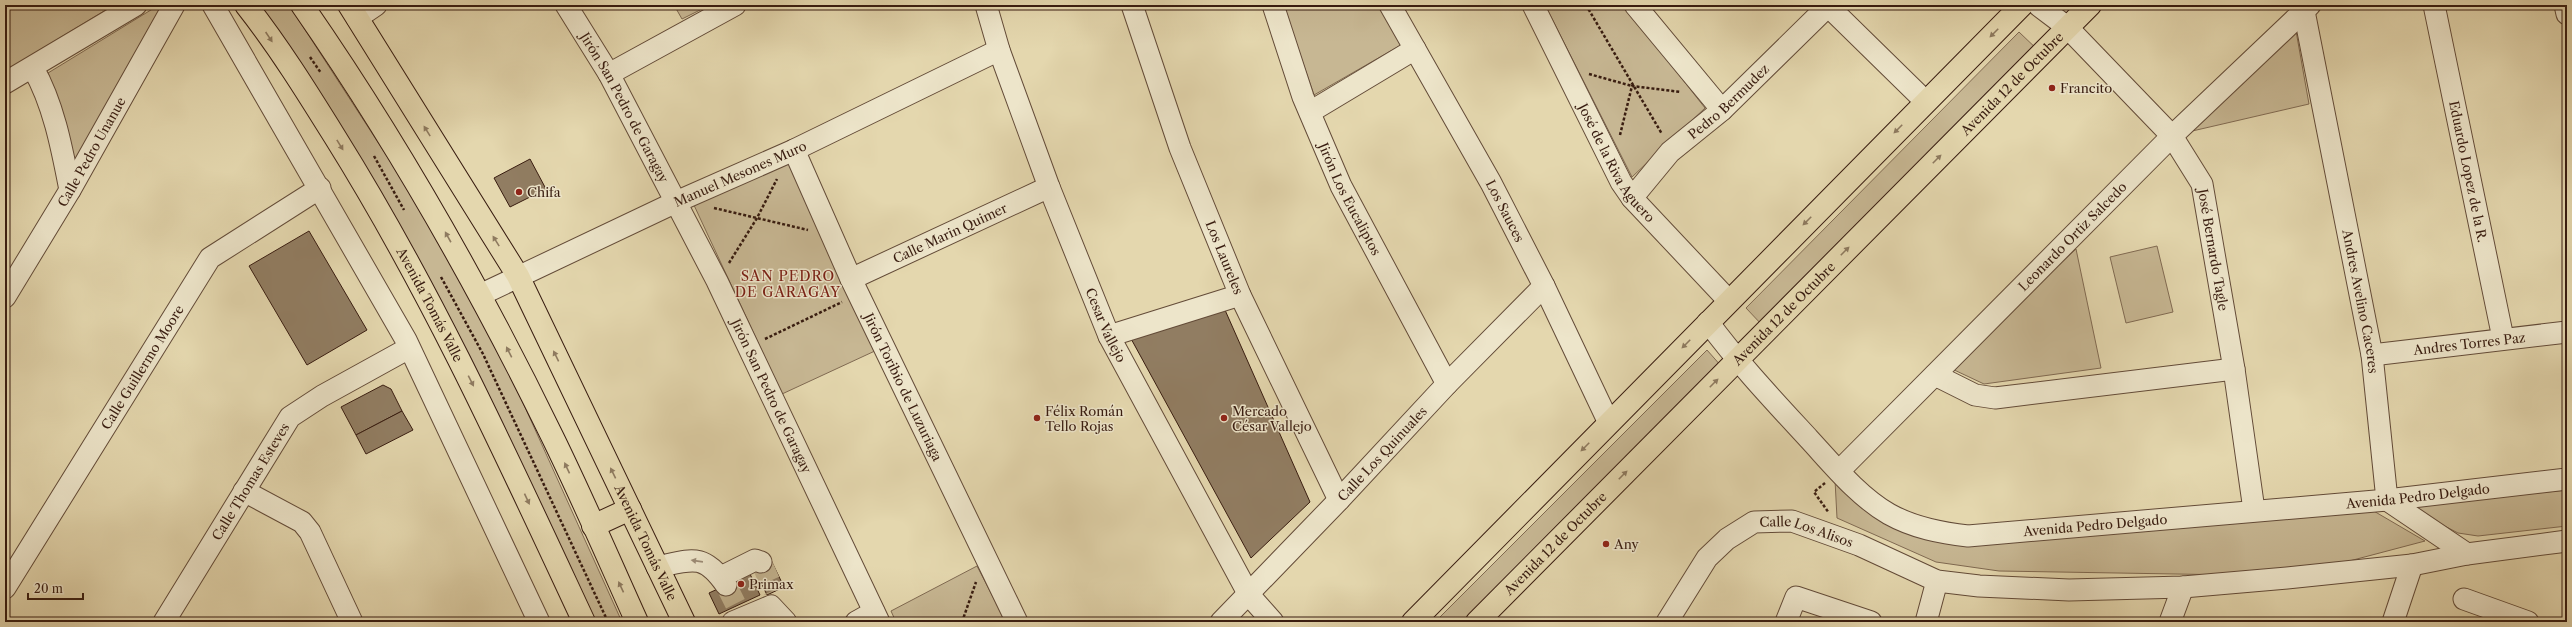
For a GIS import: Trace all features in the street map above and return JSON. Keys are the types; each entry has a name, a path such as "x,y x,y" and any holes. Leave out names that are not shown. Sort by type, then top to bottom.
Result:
{"main road":[{"name":"Avenida Tomás Valle","path":"246,5 307,92 379,207 420,281 491,421 584,622"},
{"path":"302,5 340,60 422,191 480,295 552,436 637,622"},
{"path":"1413,622 1925,101 2022,5"},
{"name":"Avenida 12 de Octubre","path":"1477,622 2090,5"},
{"name":"Avenida Tomás Valle","path":"353,12 518,276 684,622"},
{"path":"593,526 630,509"}],"street":[{"path":"5,84 136,5"},
{"name":"Calle Pedro Unanue","path":"5,297 70,190 174,5"},
{"path":"213,5 320,188 409,348 539,622"},
{"path":"353,12 376,5"},
{"name":"Jirón San Pedro de Garagay","path":"566,5 685,198 717,281 877,617"},
{"path":"609,74 735,5"},
{"name":"Cesar Vallejo","path":"986,5 999,50 1049,187 1109,336 1249,595 1273,622"},
{"name":"Los Laureles","path":"1132,5 1180,148 1240,295 1339,500"},
{"name":"Jirón Los Eucaliptos","path":"1273,5 1310,112 1340,186 1446,384"},
{"name":"Los Sauces","path":"1390,5 1491,183 1544,286 1609,423"},
{"name":"José de la Riva Aguero","path":"1532,5 1621,182 1632,198 1729,301"},
{"path":"1635,5 1722,110"},
{"path":"1827,5 1925,101"},
{"name":"Pedro Bermudez","path":"1632,198 1670,152 1722,110 1827,5"},
{"name":"José Bernardo Tagle","path":"2038,5 2068,27 2172,136 2202,184 2234,369 2254,510"},
{"name":"Eduardo Lopez de la R.","path":"2434,5 2502,338"},
{"path":"2565,5 2567,14"},
{"name":"Leonardo Ortiz Salcedo","path":"1839,471 2172,136 2307,8"},
{"name":"Andres Avelino Caceres","path":"2307,8 2372,355 2387,500"},
{"path":"1310,112 1415,49"},
{"name":"Manuel Mesones Muro","path":"480,295 685,198 786,154 999,50"},
{"path":"33,68 43,85 61,144 70,190"},
{"name":"Jirón Toribio de Luzuriaga","path":"786,154 831,235 1017,622"},
{"name":"Calle Marin Quimer","path":"855,287 1049,187"},
{"name":"Calle Guillermo Moore","path":"5,588 210,258 320,188"},
{"name":"Calle Los Quinuales","path":"1221,622 1249,595 1339,500 1446,384 1544,286"},
{"path":"1109,336 1240,295"},
{"name":"Avenida Pedro Delgado","path":"1708,322 1737,360 1839,471 1889,514 1908,523 1948,534 1968,536 2254,510 2387,500 2567,479"},
{"name":"Andres Torres Paz","path":"2372,355 2502,338 2567,332"},
{"name":"Calle Thomas Esteves","path":"164,622 290,417 322,396 409,348"},
{"path":"1935,375 1975,395 1995,398 2234,369"},
{"path":"244,491 302,522 310,532 350,621"},
{"path":"2387,500 2467,554"},
{"name":"Calle Los Alisos","path":"1666,622 1707,558 1727,538 1754,522 1792,521 1859,545 1937,581"},
{"path":"1926,622 1937,581 1979,586 2069,590 2183,587 2412,565 2467,554 2567,541"},
{"path":"658,567 695,559 704,562 723,581 748,562 755,560 761,562"},
{"path":"2393,622 2412,565"},
{"path":"2170,622 2183,587"},
{"path":"1786,622 1796,597 1871,622"},
{"path":"737,615 773,598 786,622"},
{"path":"2464,599 2489,615 2528,622"},
{"path":"856,622 877,617"}],"path":[{"path":"1586,5 1632,86 1664,137"},
{"path":"1588,79 1584,73 1632,86 1687,93 1684,89"},
{"path":"1615,135 1618,141 1632,86"},
{"path":"717,281 757,218 783,167 786,154"},
{"path":"685,198 700,205 831,235"},
{"path":"748,347 855,287"},
{"path":"1836,537 1836,523 1814,492 1839,471"},
{"path":"962,622 986,557"}],"shaded area":[{"path":"5,5 114,5 5,71"},
{"path":"159,5 168,5 74,175 48,73"},
{"path":"257,5 289,5 425,215 505,363 622,622 592,622"},
{"path":"674,5 710,5 682,19"},
{"path":"1283,5 1378,5 1401,45 1314,95"},
{"path":"1545,5 1624,5 1705,108 1632,177"},
{"path":"2296,31 2309,104 2188,132"},
{"path":"2019,32 2041,53 1763,326 1746,308"},
{"path":"788,160 877,350 782,394 693,203"},
{"path":"2157,246 2173,312 2126,323 2110,257"},
{"path":"2076,249 2101,368 1984,384 1950,368"},
{"path":"1707,350 1722,367 1465,622 1435,622"},
{"path":"1835,480 1960,543 2372,510 2425,541 2338,564 2234,575 1999,571 1936,562 1837,518"},
{"path":"2567,490 2567,526 2478,536 2458,533 2406,506"},
{"path":"977,566 1006,622 896,622 891,611"}],"building":[{"path":"530,159 546,189 510,207 494,178"},
{"path":"309,231 367,330 307,365 249,266"},
{"name":"Mercado César Vallejo","path":"1225,310 1310,502 1251,558 1129,335"},
{"path":"383,385 391,389 402,411 356,435 341,407"},
{"path":"402,411 413,430 366,454 356,435"},
{"path":"770,558 784,587 767,595 753,566"},
{"path":"750,574 760,595 719,614 709,593"}],"tunnel":[{"path":"761,562 774,591"},
{"path":"726,585 737,607"}],"place":[{"name":"Francito","path":"2052,88"},
{"name":"Chifa","path":"519,192"},
{"name":"Félix Román Tello Rojas","path":"1037,418"},
{"name":"Mercado César Vallejo","path":"1224,418"},
{"name":"Any","path":"1606,544"},
{"name":"Primax","path":"741,584"}],"district":[{"name":"SAN PEDRO DE GARAGAY","path":"788,284"}]}
